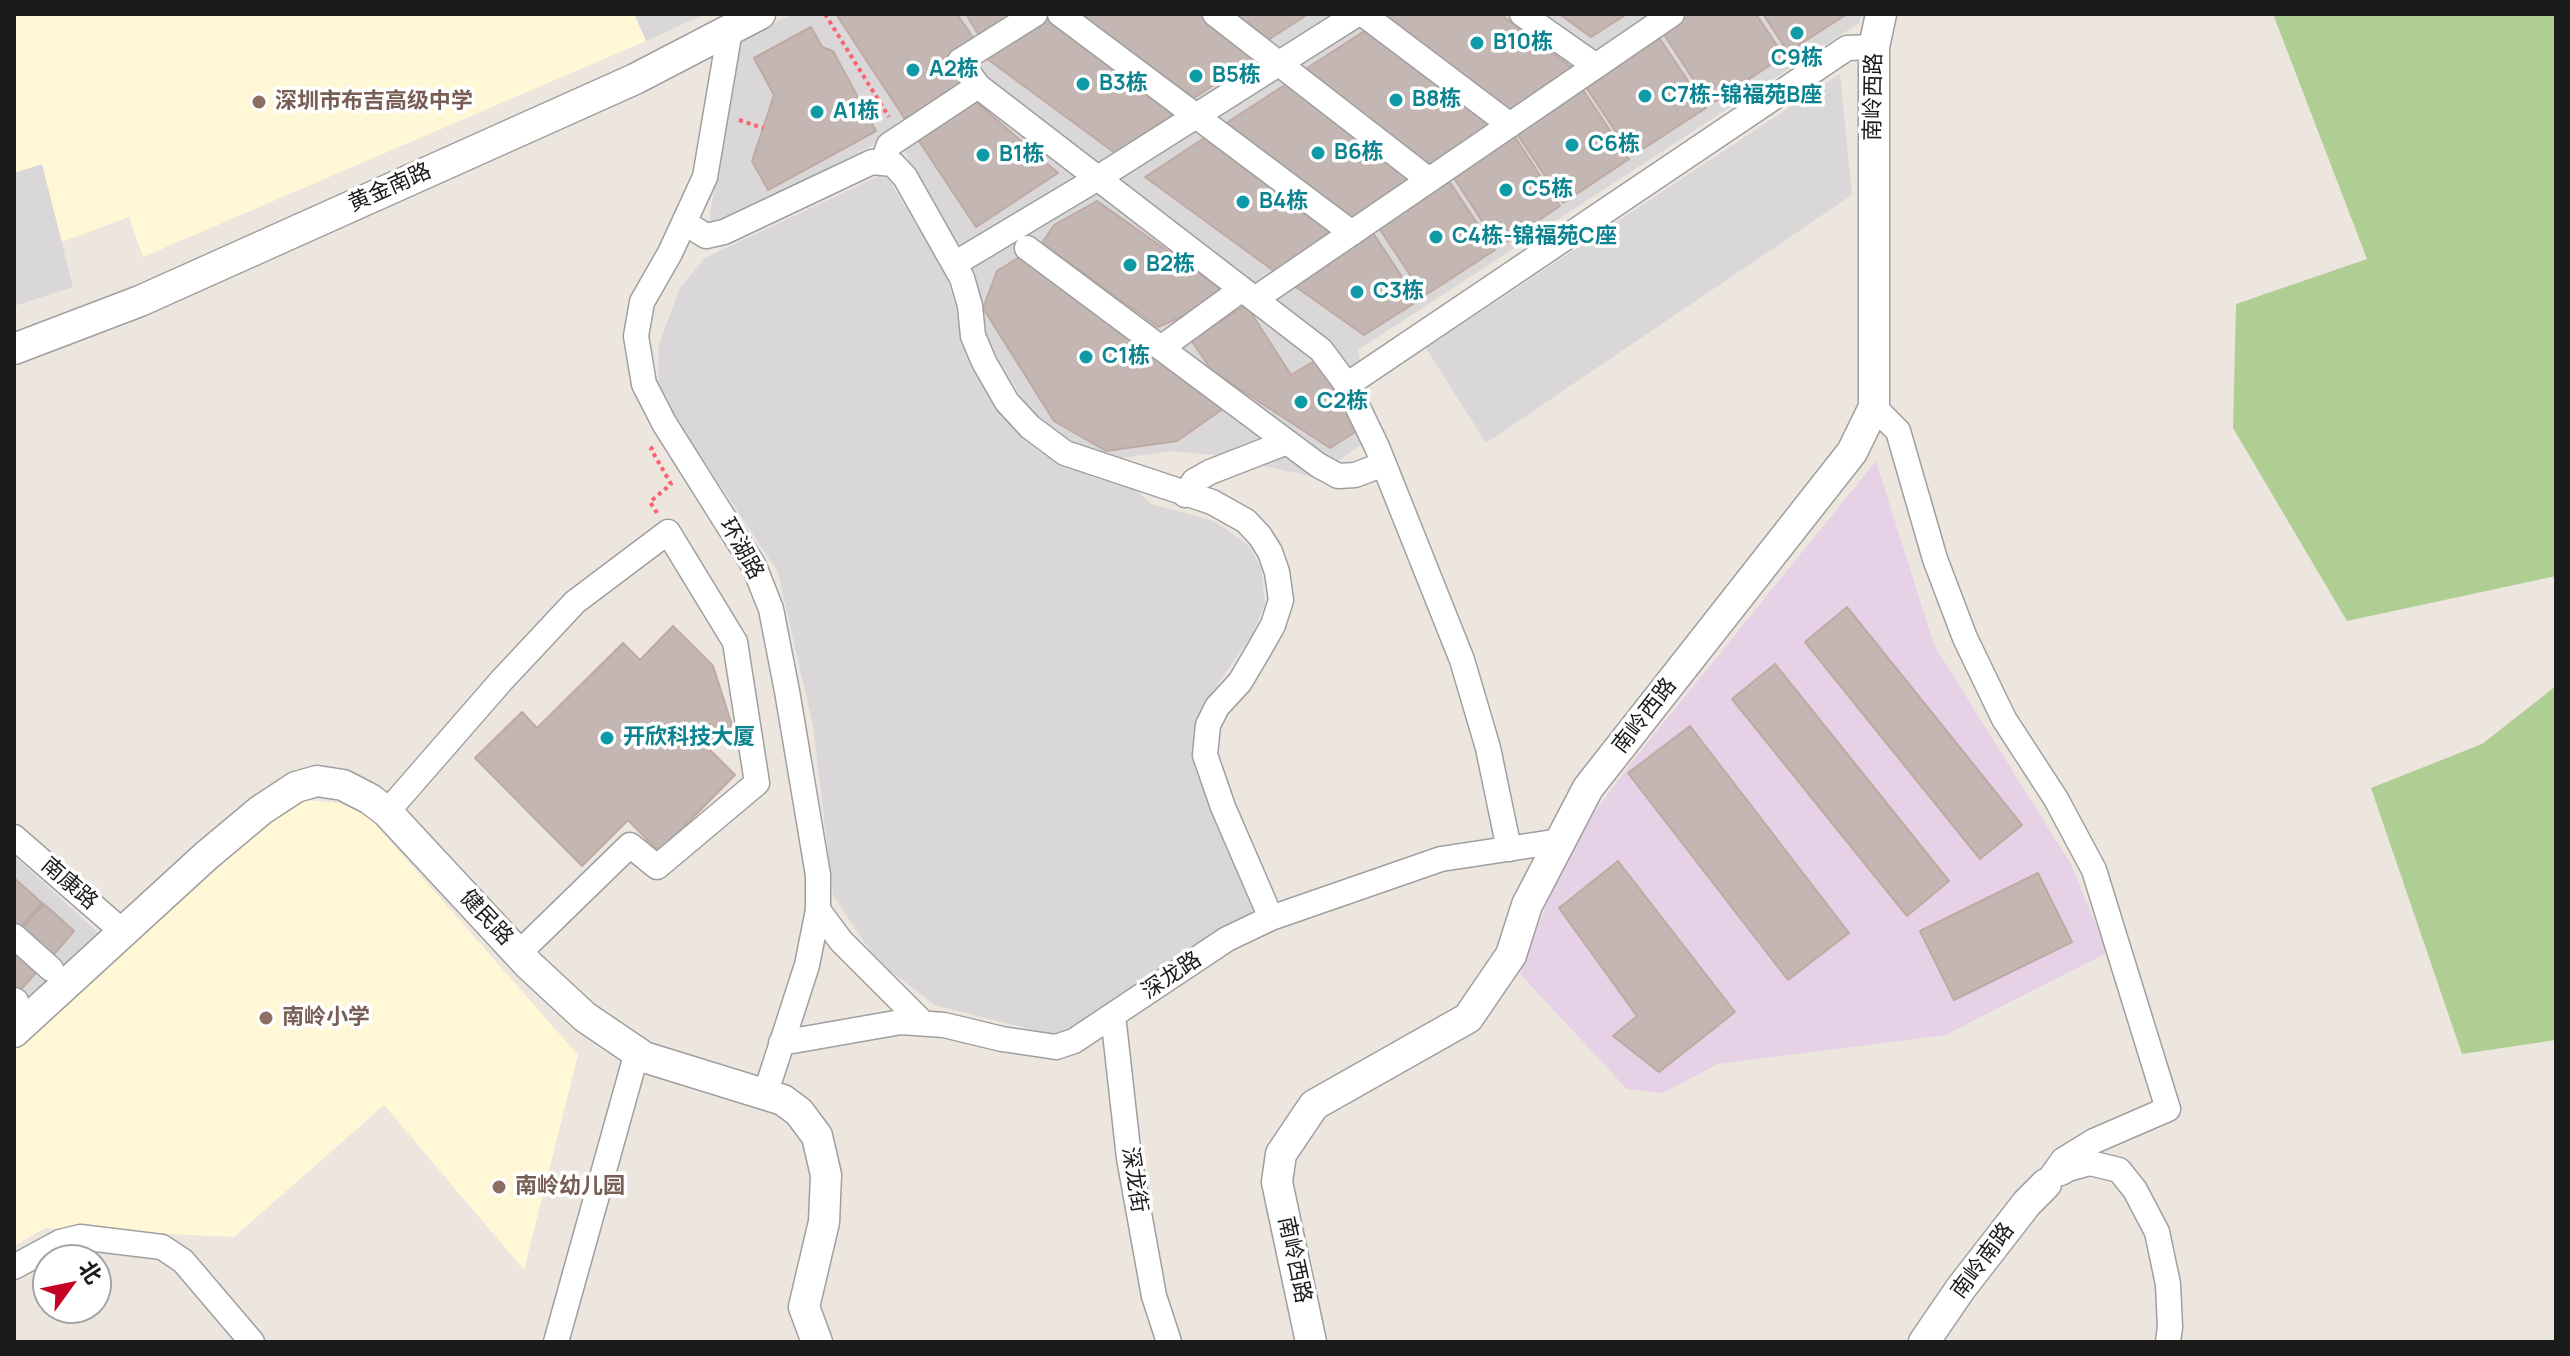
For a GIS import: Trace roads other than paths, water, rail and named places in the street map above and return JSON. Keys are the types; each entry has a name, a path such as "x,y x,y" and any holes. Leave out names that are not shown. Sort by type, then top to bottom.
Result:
{"street":[{"name":"黄金南路","path":"14,349 169,288 635,79 760,14"},
{"path":"1035,14 960,61 978,86 1321,350 1347,385 1384,464 1462,660 1488,748 1509,849"},
{"path":"1060,14 1352,233"},
{"path":"1215,14 1429,180"},
{"path":"956,263 1360,14 1510,125"},
{"path":"1522,14 1596,66"},
{"path":"1161,348 1352,233 1672,14"},
{"name":"南岭西路","path":"1311,1342 1277,1182 1281,1154 1314,1105 1468,1018 1511,955 1527,905 1588,788 1852,452 1874,407 1874,47 1881,14"},
{"name":"环湖路","path":"730,30 705,177 685,223 642,302 636,336 644,384 671,435 754,566 771,609 818,875 818,910 807,965 765,1095"},
{"path":"1347,385 1847,48 1874,47"},
{"path":"883,161 889,145 978,86"},
{"path":"685,223 706,236 724,232 872,162 883,161 900,170 956,263 970,306 973,336 984,362 1007,402 1030,427 1065,453 1212,502 1246,521 1270,552 1281,600 1273,625 1240,682 1217,707 1208,725 1205,755 1223,807 1271,918"},
{"path":"1027,248 1318,465 1338,476 1355,475 1384,464"},
{"path":"1874,407 1898,431 1935,559 1965,638 2004,719 2056,799 2094,870 2168,1109 2094,1141 2063,1160 2046,1184"},
{"path":"1185,495 1194,481 1210,472 1287,442"},
{"path":"387,812 575,602 668,532 735,642 757,783 657,867 630,845 519,953"},
{"name":"健民路","path":"14,1032 206,856 261,810 296,787 317,781 343,785 387,812 519,953 585,1017 644,1057 783,1100 799,1112 817,1136 826,1175 824,1222 804,1307 817,1342"},
{"name":"南康路","path":"14,837 123,932"},
{"name":"深龙路","path":"781,1043 901,1022 944,1025 1002,1039 1056,1047 1074,1041 1227,939 1271,918 1441,859 1560,841"},
{"path":"818,910 841,941 923,1023"},
{"path":"14,936 51,969"},
{"name":"深龙街","path":"1113,1015 1132,1174 1154,1296 1169,1342"},
{"path":"556,1342 637,1052"},
{"path":"2046,1184 2068,1169 2090,1163 2119,1170 2135,1190 2157,1232 2168,1284 2168,1342"},
{"name":"南岭南路","path":"1924,1342 1961,1288 2027,1203 2046,1184"},
{"path":"14,1267 60,1242 80,1237 162,1247 183,1261 252,1342"}],"place":[{"name":"C9栋","path":"1797,33"},
{"name":"B10栋","path":"1477,43"},
{"name":"A2栋","path":"913,70"},
{"name":"B5栋","path":"1196,76"},
{"name":"B3栋","path":"1083,84"},
{"name":"C7栋-锦福苑B座","path":"1645,96"},
{"name":"B8栋","path":"1396,100"},
{"name":"深圳市布吉高级中学","path":"259,102"},
{"name":"A1栋","path":"817,112"},
{"name":"C6栋","path":"1572,145"},
{"name":"B6栋","path":"1318,153"},
{"name":"B1栋","path":"983,155"},
{"name":"C5栋","path":"1506,190"},
{"name":"B4栋","path":"1243,202"},
{"name":"C4栋-锦福苑C座","path":"1436,237"},
{"name":"B2栋","path":"1130,265"},
{"name":"C3栋","path":"1357,292"},
{"name":"C1栋","path":"1086,357"},
{"name":"C2栋","path":"1301,402"},
{"name":"开欣科技大厦","path":"607,738"},
{"name":"南岭小学","path":"266,1018"},
{"name":"南岭幼儿园","path":"499,1187"}]}
